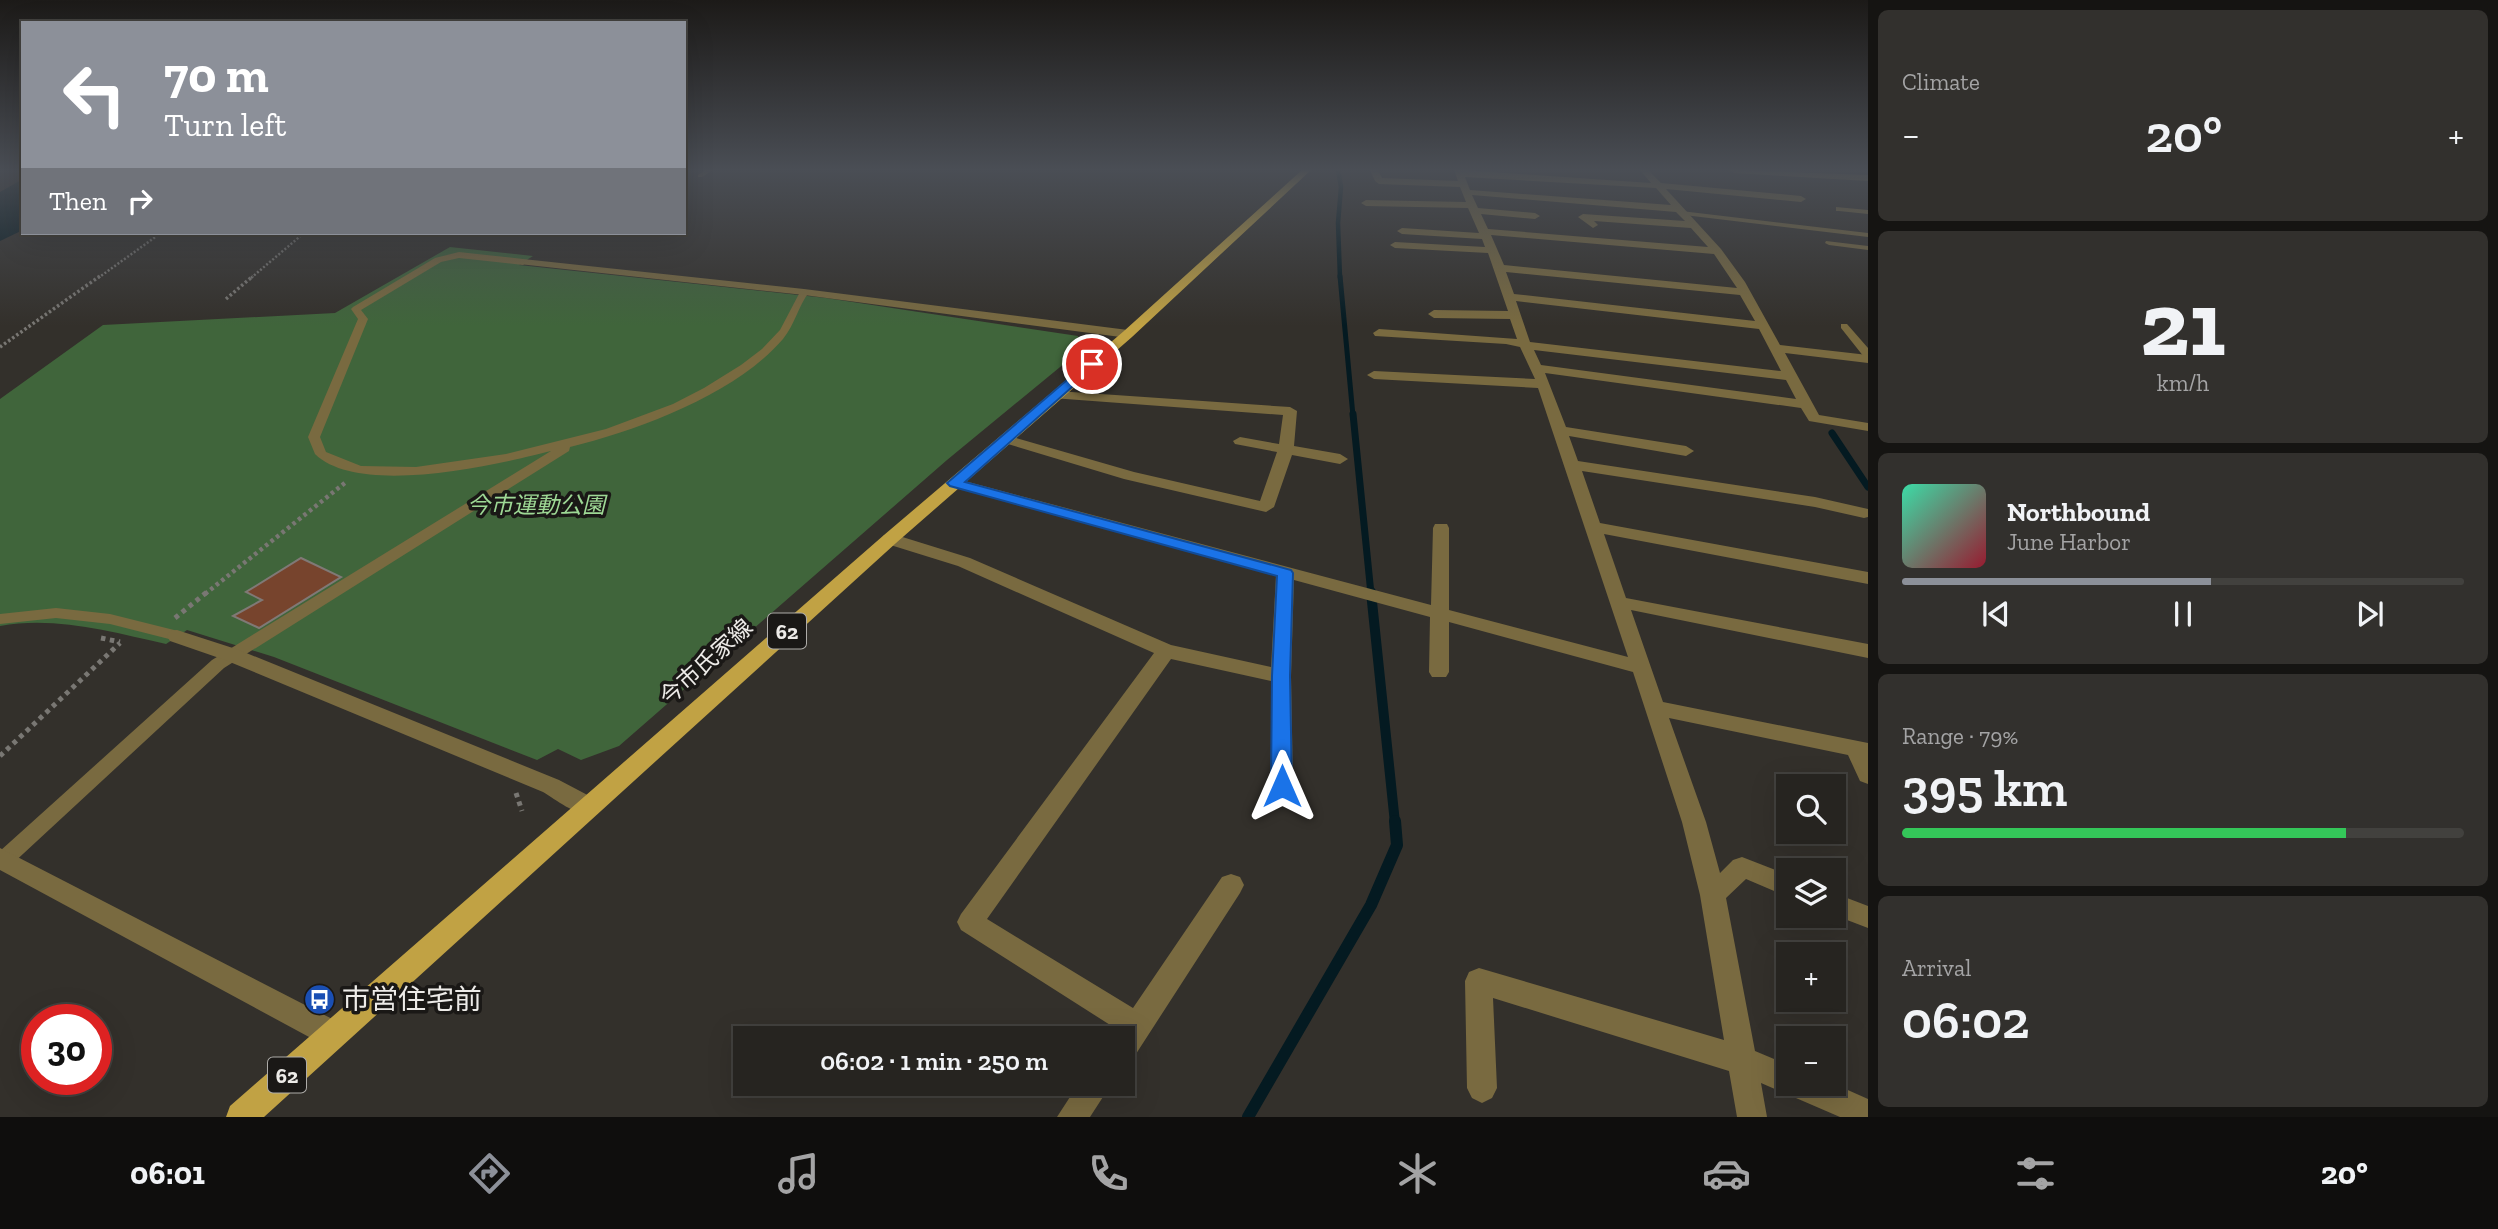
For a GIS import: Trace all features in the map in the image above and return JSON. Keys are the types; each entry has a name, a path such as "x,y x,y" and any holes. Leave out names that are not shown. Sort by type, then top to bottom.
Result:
{"main road":[{"name":"今市氏家線","path":"242,1117 890,538 1128,334 1250,222"}],"street":[{"path":"1481,222 1500,268 1525,345 1544,384 1694,822 1713,895 1752,1117"},
{"path":"1590,222 1593,225"},
{"path":"1659,222 1695,225"},
{"path":"1692,222 1717,251 1745,292 1814,418 1868,427"},
{"path":"1402,231 1488,239 1717,251"},
{"path":"1395,245 1488,239"},
{"path":"523,262 804,292 1128,334"},
{"path":"1500,268 1745,292"},
{"path":"1509,297 1764,326"},
{"path":"1434,314 1515,314"},
{"path":"1379,333 1507,340 1525,345 1790,376"},
{"path":"1775,348 1868,357"},
{"path":"1536,368 1805,404"},
{"path":"1374,375 1544,384"},
{"path":"1006,439 1130,476 1266,507 1286,449 1290,411 1057,395"},
{"path":"1559,430 1686,451"},
{"path":"1240,441 1340,459"},
{"path":"1571,465 1803,500 1864,513"},
{"path":"955,483 1642,668"},
{"path":"1593,527 1868,578"},
{"path":"1439,672 1441,528"},
{"path":"890,538 964,562 1166,650 1281,676"},
{"path":"1282,786 1281,676 1285,573"},
{"path":"1619,602 1868,652"},
{"path":"173,629 551,786 589,807"},
{"path":"1116,1026 970,922 1166,650"},
{"path":"1656,708 1862,749 1868,775"},
{"path":"2,859 332,1034"},
{"path":"1713,895 1742,867 1776,881"},
{"path":"1135,1031 1231,885"},
{"path":"1846,909 1868,917"},
{"path":"1482,1088 1479,981 1742,1060 1776,1075"},
{"path":"1072,1117 1087,1096"},
{"path":"1826,1096 1868,1114"}],"lane":[{"path":"1768,222 1868,235"},
{"path":"1829,243 1868,248"},
{"path":"523,262 451,256 438,260 356,309 363,319 314,437 321,454 345,466 361,470 428,470 511,457 572,443 663,411 738,372 758,357 789,323 796,300 804,292"},
{"path":"1844,326 1868,357"},
{"path":"2,859 218,664 528,473 572,443"},
{"path":"0,619 56,613 173,629"}],"path":[{"path":"0,347 158,235"},
{"path":"226,299 302,235"},
{"path":"173,629 361,470"},
{"path":"0,757 123,643 99,638"}],"green space":[{"name":"今市運動公園","path":"450,247 533,256 519,265 826,298 1078,336 1082,349 947,460 619,746 581,760 558,749 537,760 274,657 187,630 166,644 63,624 21,623 0,626 0,399 103,325 335,313"}],"water":[{"path":"0,222 21,222 21,231 0,241"}],"building":[{"path":"301,558 341,577 259,628 233,616 262,600 246,592"}],"waterway":[{"path":"1338,222 1340,278"},
{"path":"1340,276 1353,416"},
{"path":"1353,414 1371,594"},
{"path":"1832,433 1868,487"},
{"path":"1371,592 1395,823"},
{"path":"1248,1117 1371,905 1397,845 1395,821"}],"place":[{"name":"市営住宅前","path":"319,999"}],"route":[{"path":"1092,364 955,483 1285,573 1281,676 1282,786"}]}
